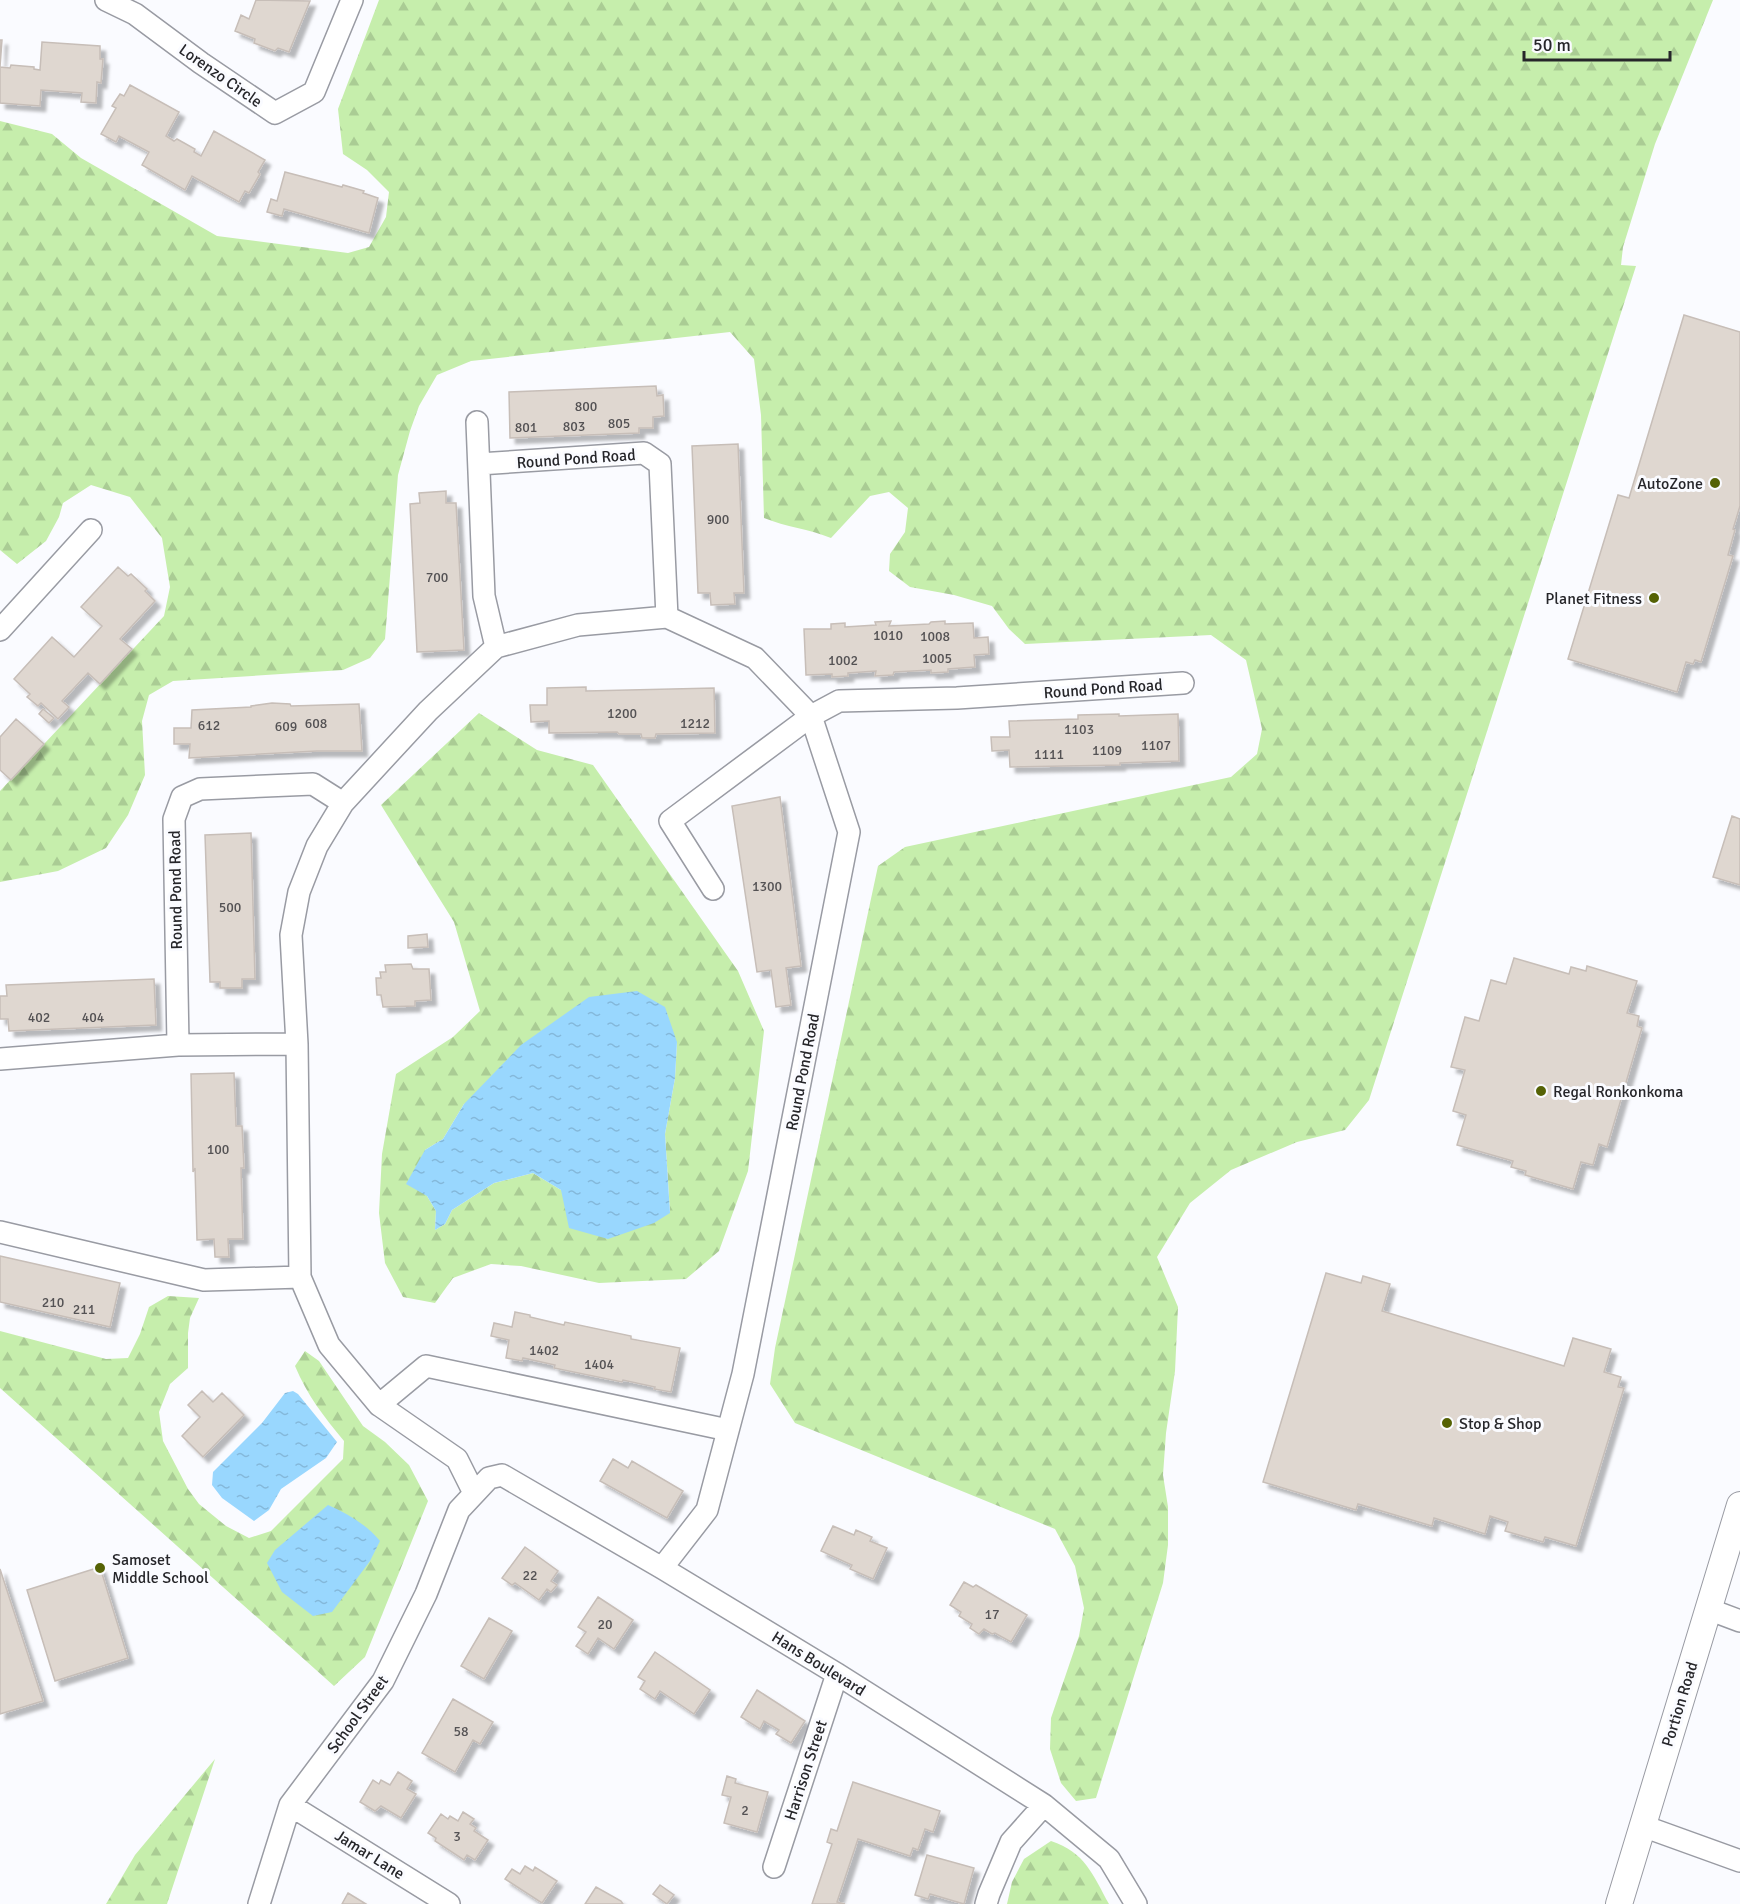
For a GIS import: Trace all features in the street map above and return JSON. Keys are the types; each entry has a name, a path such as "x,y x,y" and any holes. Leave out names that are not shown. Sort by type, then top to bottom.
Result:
{"main road":[{"name":"Portion Road","path":"1619,1904 1740,1505"}],"street":[{"name":"Lorenzo Circle","path":"106,0 135,14 201,63 275,113 314,92 352,0"},
{"path":"477,422 484,596 496,647"},
{"name":"Round Pond Road","path":"479,464 644,453 660,465 667,617 755,658 811,716 849,832 743,1374 707,1510 662,1568"},
{"path":"0,630 91,530"},
{"path":"474,1493 457,1459 379,1405 328,1345 300,1277 297,1044 291,934 299,892 317,846 343,803 428,711 496,647 578,625 667,617"},
{"name":"Round Pond Road","path":"713,889 670,821 811,716 838,701 957,698 1183,683"},
{"name":"Round Pond Road","path":"178,1045 174,819 182,797 200,789 313,784 343,803"},
{"path":"0,1059 178,1045 297,1044"},
{"path":"0,1232 204,1280 300,1277"},
{"path":"379,1405 426,1366 728,1430"},
{"name":"Hans Boulevard","path":"474,1493 489,1478 502,1475 837,1674 1044,1805 1109,1859 1136,1904"},
{"name":"School Street","path":"259,1904 290,1805 383,1681 426,1594 459,1510 474,1493"},
{"path":"1708,1609 1740,1622"},
{"name":"Harrison Street","path":"774,1867 837,1674"},
{"name":"Jamar Lane","path":"290,1805 449,1904"},
{"path":"986,1904 988,1894 1011,1842 1044,1805"},
{"path":"1643,1826 1740,1861"}],"green space":[{"path":"379,0 1713,0 1655,144 1623,247 1621,265 1636,266 1369,1100 1345,1130 1297,1142 1231,1170 1190,1203 1157,1257 1178,1307 1175,1371 1166,1433 1163,1475 1168,1507 1168,1545 1163,1583 1096,1798 1076,1801 1061,1783 1050,1749 1051,1718 1079,1636 1084,1608 1075,1566 1055,1529 795,1423 770,1384 775,1348 878,866 905,847 1231,777 1257,754 1262,729 1246,660 1211,635 1025,644 1009,629 992,606 954,595 910,587 889,571 890,554 905,532 908,508 889,492 870,496 831,538 764,518 761,415 754,359 730,332 471,361 437,375 419,406 410,431 398,475 385,639 370,658 343,670 173,681 149,695 142,721 145,775 128,815 106,848 58,871 0,882 0,791 164,616 170,587 162,538 130,497 91,485 63,503 59,517 46,541 17,564 0,550 0,121 52,134 81,158 217,236 348,253 369,247 386,217 389,192 367,170 343,154 338,109"},
{"path":"479,713 537,750 593,765 738,971 764,1031 748,1171 719,1251 686,1279 599,1283 521,1266 491,1264 453,1278 435,1303 403,1297 385,1263 379,1213 382,1154 396,1074 453,1037 480,1011 454,922 381,805","holes":["677,1042 675,1078 665,1134 670,1212 561,1190 533,1173 494,1183 452,1210 445,1224 435,1230 436,1211 427,1196 425,1150 443,1139 464,1104"]},
{"path":"168,1296 199,1298 190,1318 188,1368 170,1384 159,1412 163,1441 188,1489 199,1504 226,1526 249,1538 271,1531 343,1459 344,1441 305,1387 295,1366 305,1351 319,1361 363,1426 385,1442 409,1465 428,1501 365,1657 334,1686 0,1388 0,1331 106,1359 128,1358 140,1334 149,1307"},
{"path":"215,1759 167,1904 106,1904 135,1855"},
{"path":"1051,1841 1072,1851 1080,1858 1093,1874 1109,1904 1007,1904 1012,1882 1024,1859"}],"water":[{"path":"637,991 665,1007 677,1042 675,1078 665,1134 670,1213 654,1223 608,1239 569,1228 561,1190 533,1173 494,1183 452,1210 445,1224 435,1230 436,1211 427,1196 406,1184 425,1150 443,1139 464,1104 521,1045 589,997"},
{"path":"293,1391 298,1394 337,1442 326,1458 281,1489 269,1510 254,1521 222,1498 212,1485 213,1472 262,1423 285,1393"},
{"path":"328,1505 369,1529 380,1541 370,1561 332,1612 313,1616 282,1592 267,1563 275,1550"}],"building":[{"path":"256,0 310,1 289,52 278,48 275,51 254,43 255,39 235,31 241,15 249,19"},
{"path":"0,40 2,40 0,67"},
{"path":"42,42 100,46 100,59 103,59 101,83 97,82 96,103 81,102 82,93 41,90 40,106 0,103 0,67 10,68 11,65 34,67 40,70"},
{"path":"130,85 179,112 166,136 195,149 194,152 201,156 214,131 265,160 249,193 245,191 239,202 192,176 185,190 142,165 149,152 119,136 116,142 101,134 116,108 112,106 120,94 124,96"},
{"path":"285,172 342,187 343,185 378,198 369,233 284,209 282,216 267,212 271,199 277,201"},
{"path":"1684,315 1740,332 1740,506 1728,555 1733,556 1701,662 1695,660 1693,664 1686,662 1677,692 1568,659 1618,495 1629,498"},
{"path":"656,386 657,396 663,395 664,416 653,417 653,428 639,428 639,433 510,438 509,392"},
{"path":"738,444 744,593 734,593 735,604 711,605 710,593 698,593 692,446"},
{"path":"446,491 446,503 456,503 464,650 417,652 410,504 420,503 419,493"},
{"path":"118,567 128,576 131,574 147,589 145,591 155,601 120,639 132,649 100,684 88,673 62,701 69,707 58,719 41,703 38,706 27,697 30,694 14,679 52,637 74,657 102,626 81,607"},
{"path":"891,621 889,626 945,621 945,624 973,623 974,638 988,637 989,654 974,655 975,667 948,669 948,672 931,673 931,670 894,672 893,675 875,676 876,671 848,673 848,676 832,677 832,674 806,675 804,629 831,629 831,624 845,623 845,627 876,625 875,622"},
{"path":"586,687 586,691 714,688 715,733 656,734 655,738 642,738 641,734 619,734 617,732 549,733 549,721 531,722 530,705 547,705 547,688"},
{"path":"272,703 290,704 291,706 359,704 362,751 317,751 189,758 190,744 174,744 174,728 191,728 192,710 251,707"},
{"path":"43,709 54,718 49,723 39,714"},
{"path":"1119,714 1119,716 1178,714 1179,761 1120,763 1120,765 1010,767 1009,750 992,751 991,737 1010,737 1009,721 1078,719 1078,715"},
{"path":"16,719 44,744 11,780 0,770 0,737"},
{"path":"780,797 801,966 786,968 791,1005 776,1007 771,970 757,972 732,806"},
{"path":"1732,816 1740,819 1740,885 1713,877"},
{"path":"251,833 255,979 242,979 242,988 220,988 220,982 210,982 205,835"},
{"path":"427,934 428,947 408,948 408,936"},
{"name":"Regal Ronkonkoma","path":"1514,958 1569,974 1571,967 1586,971 1587,966 1637,981 1627,1013 1639,1016 1637,1026 1642,1028 1607,1147 1599,1144 1593,1165 1581,1162 1573,1189 1525,1175 1526,1171 1511,1167 1513,1161 1457,1145 1466,1115 1453,1111 1465,1070 1451,1067 1465,1017 1479,1021 1491,980 1506,984"},
{"path":"411,964 413,969 429,969 431,1000 415,1001 415,1006 383,1007 381,995 377,995 376,978 381,978 380,972 386,972 385,965"},
{"path":"154,979 156,1025 9,1031 8,1019 0,1019 0,996 7,996 6,985"},
{"path":"234,1073 236,1126 242,1126 243,1239 228,1239 229,1257 215,1257 214,1239 197,1240 191,1074"},
{"path":"0,1256 120,1283 110,1327 0,1302"},
{"name":"Stop & Shop","path":"1326,1273 1361,1283 1363,1276 1390,1284 1382,1311 1564,1366 1573,1338 1611,1349 1604,1372 1621,1377 1618,1387 1624,1388 1576,1546 1545,1537 1543,1542 1505,1531 1508,1522 1490,1516 1485,1534 1434,1518 1432,1526 1358,1504 1356,1510 1263,1482"},
{"path":"515,1312 564,1325 565,1322 631,1336 631,1339 680,1348 671,1392 623,1380 622,1382 554,1368 555,1365 523,1358 522,1361 506,1358 509,1340 491,1336 494,1323 512,1327"},
{"path":"202,1391 213,1402 222,1393 244,1415 203,1457 182,1436 200,1417 188,1405"},
{"path":"613,1459 628,1468 632,1461 683,1491 667,1518 600,1481"},
{"path":"833,1526 854,1535 856,1530 872,1537 870,1541 887,1548 873,1579 850,1569 852,1565 821,1551"},
{"path":"525,1547 558,1571 551,1581 557,1585 551,1592 547,1589 539,1600 515,1583 512,1585 502,1578"},
{"path":"100,1567 128,1658 55,1681 27,1590"},
{"path":"0,1569 43,1701 0,1714"},
{"path":"964,1582 973,1587 976,1585 1027,1615 1011,1642 984,1629 979,1634 970,1628 972,1624 959,1616 961,1612 950,1605"},
{"path":"598,1597 633,1620 614,1649 598,1638 588,1654 576,1646 586,1632 578,1627"},
{"path":"489,1618 512,1631 484,1679 461,1666"},
{"path":"655,1652 710,1690 694,1714 660,1691 655,1699 640,1689 645,1681 638,1677"},
{"path":"757,1690 805,1721 791,1743 776,1734 779,1730 764,1721 760,1729 741,1717"},
{"path":"453,1699 493,1722 480,1744 473,1740 455,1772 422,1753"},
{"path":"398,1772 412,1781 407,1789 416,1794 401,1818 381,1806 375,1811 360,1802 373,1780 379,1784 381,1780 390,1785"},
{"path":"727,1776 736,1779 735,1783 768,1792 757,1832 724,1823 731,1797 722,1795"},
{"path":"853,1782 940,1811 933,1832 925,1829 918,1850 913,1848 910,1856 858,1839 837,1902 845,1904 812,1904 832,1844 827,1842 831,1829 837,1831"},
{"path":"463,1812 474,1819 470,1824 476,1828 474,1831 488,1840 475,1860 467,1855 464,1860 435,1841 436,1838 428,1833 441,1814 448,1819 450,1816 458,1821"},
{"path":"927,1855 974,1868 964,1904 930,1894 928,1899 915,1895"},
{"path":"525,1866 533,1871 535,1867 557,1881 542,1903 505,1879 512,1869 520,1874"},
{"path":"660,1885 674,1895 667,1904 653,1894"},
{"path":"596,1887 621,1901 623,1904 585,1904"},
{"path":"348,1893 366,1904 342,1904"}],"place":[{"name":"AutoZone","path":"1715,483"},
{"name":"Planet Fitness","path":"1654,598"},
{"name":"Regal Ronkonkoma","path":"1541,1091"},
{"name":"Stop & Shop","path":"1447,1423"},
{"name":"Samoset Middle School","path":"100,1568"}]}
